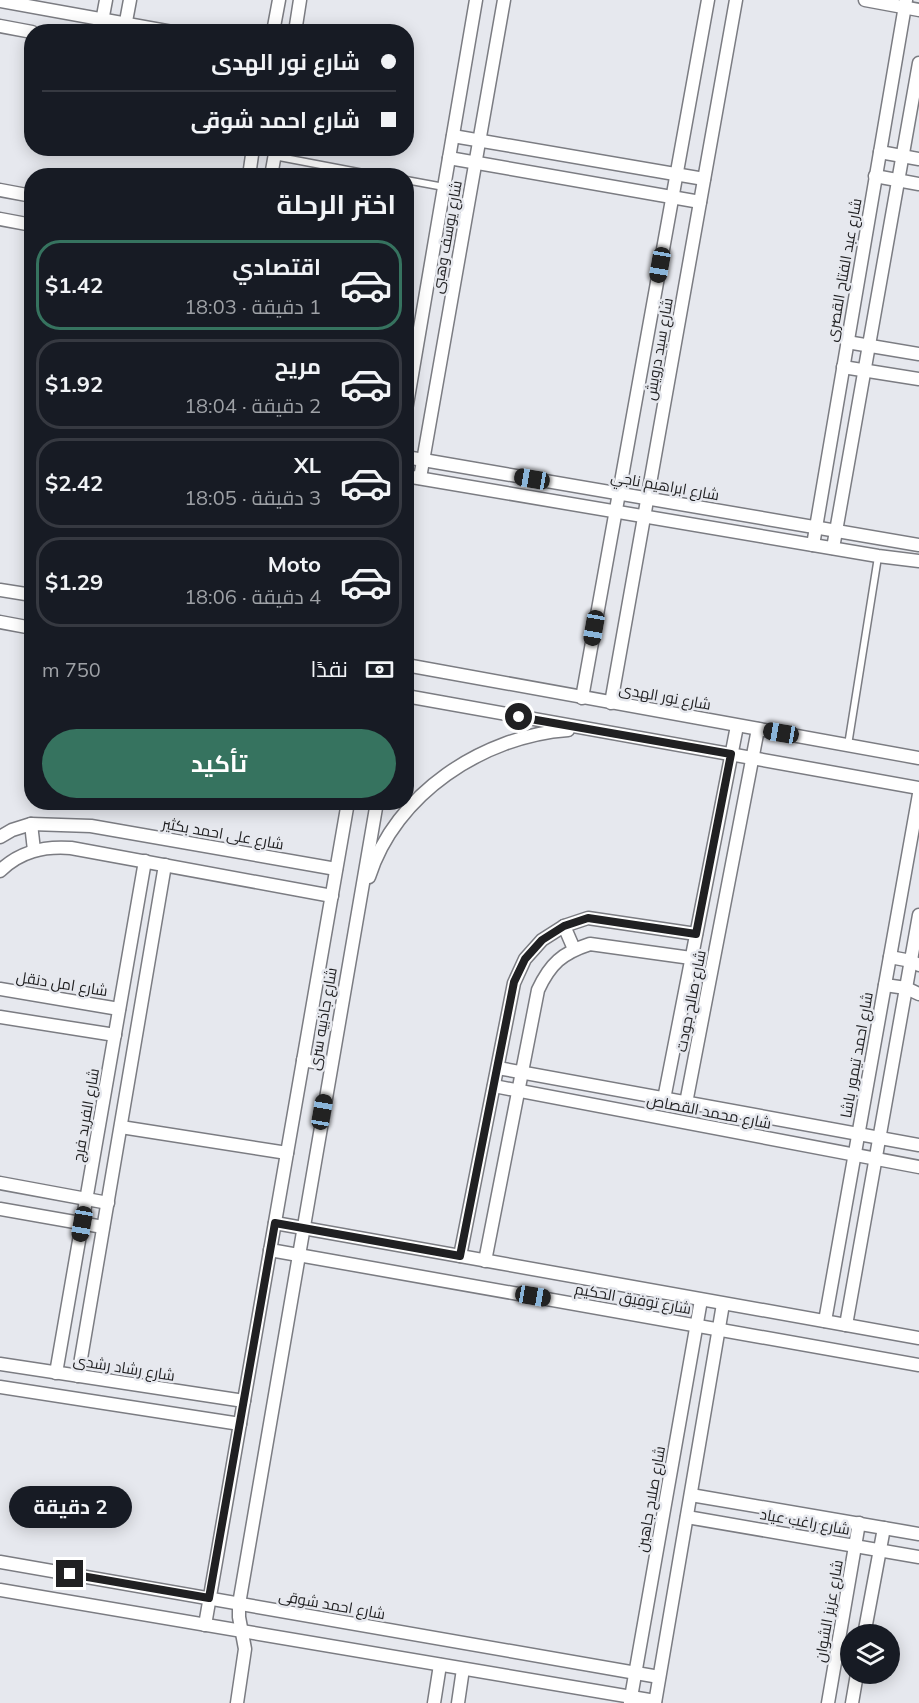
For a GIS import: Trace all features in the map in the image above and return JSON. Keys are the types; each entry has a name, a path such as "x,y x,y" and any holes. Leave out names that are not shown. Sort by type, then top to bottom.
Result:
{"street":[{"path":"101,24 106,0"},
{"path":"125,24 130,0"},
{"path":"274,24 279,0"},
{"path":"296,24 300,0"},
{"name":"شارع يوسف وهبى","path":"414,363 476,0"},
{"name":"شارع يوسف وهبى","path":"420,478 504,0"},
{"name":"شارع سيد درويش","path":"582,698 708,0"},
{"name":"شارع سيد درويش","path":"611,703 736,0"},
{"path":"865,0 905,4 919,10"},
{"path":"0,1 97,24"},
{"name":"شارع عبد الفتاح القصرى","path":"813,545 905,4"},
{"path":"0,26 24,30"},
{"path":"833,548 919,63"},
{"path":"453,136 704,179"},
{"path":"880,152 919,159"},
{"path":"450,158 700,202"},
{"path":"875,176 919,184"},
{"path":"0,190 24,194"},
{"path":"0,219 24,224"},
{"path":"847,342 919,354"},
{"path":"843,367 919,379"},
{"name":"شارع ابراهيم ناجي","path":"414,458 919,544"},
{"path":"414,477 919,561"},
{"path":"0,581 14,592"},
{"path":"0,590 24,594"},
{"path":"3,625 24,627"},
{"name":"شارع نور الهدى","path":"414,666 919,758"},
{"path":"414,697 919,788"},
{"name":"شارع صالح جودت","path":"664,1099 736,726"},
{"path":"414,803 441,778 474,756 510,741 548,732 587,729"},
{"name":"شارع صالح جودت","path":"686,1102 759,729"},
{"name":"شارع احمد تيمور باشا","path":"825,1321 919,795"},
{"name":"شارع جاذبيه سرى","path":"205,1625 347,810"},
{"name":"شارع جاذبيه سرى","path":"237,1703 245,1649 239,1604 375,810"},
{"path":"360,907 371,870 389,835 408,810"},
{"path":"31,824 34,850"},
{"name":"شارع على احمد بكثير","path":"0,837 12,830 31,824 91,826 336,869"},
{"path":"0,871 16,858 34,850 52,847 71,848 332,896"},
{"name":"شارع الفريد فرج","path":"56,1373 145,861"},
{"path":"78,1376 165,865"},
{"path":"846,1325 906,988 915,963 919,915"},
{"path":"460,1256 514,982 525,959 542,940 564,926 588,918 697,928 721,926"},
{"path":"564,926 574,949"},
{"path":"485,1261 538,990 546,973 558,959 574,949 590,944 691,958"},
{"path":"890,957 915,963"},
{"path":"885,985 906,988 919,994"},
{"name":"شارع امل دنقل","path":"0,989 119,1009"},
{"path":"0,1017 115,1035"},
{"path":"303,1060 330,1065"},
{"name":"شارع محمد القصاص","path":"498,1068 919,1145"},
{"name":"شارع محمد القصاص","path":"494,1086 919,1167"},
{"path":"120,1127 287,1153"},
{"path":"0,1183 108,1203"},
{"path":"0,1209 103,1227"},
{"name":"شارع توفيق الحكيم","path":"275,1223 919,1338"},
{"name":"شارع توفيق الحكيم","path":"270,1250 919,1365"},
{"name":"شارع صلاح جاهين","path":"631,1700 701,1300"},
{"path":"0,1590 631,1700 655,1702 723,1304"},
{"name":"شارع رشاد رشدى","path":"0,1365 244,1401"},
{"path":"0,1387 240,1424"},
{"name":"شارع راغب عياد","path":"691,1495 919,1534"},
{"name":"شارع راغب عياد","path":"687,1517 919,1557"},
{"name":"شارع عزيز الشوان","path":"828,1703 859,1523"},
{"path":"866,1624 884,1528"},
{"name":"شارع احمد شوقى","path":"0,1562 660,1677"},
{"path":"434,1703 440,1665"},
{"path":"458,1703 463,1669"},
{"path":"852,1703 855,1684"}],"lane":[{"path":"292,156 345,168"},
{"path":"414,181 444,187"},
{"path":"848,746 878,556"}],"route":[{"path":"70,1574 209,1598 275,1223 460,1256 514,982 525,959 542,940 564,926 588,918 696,934 731,754 519,717"}]}
